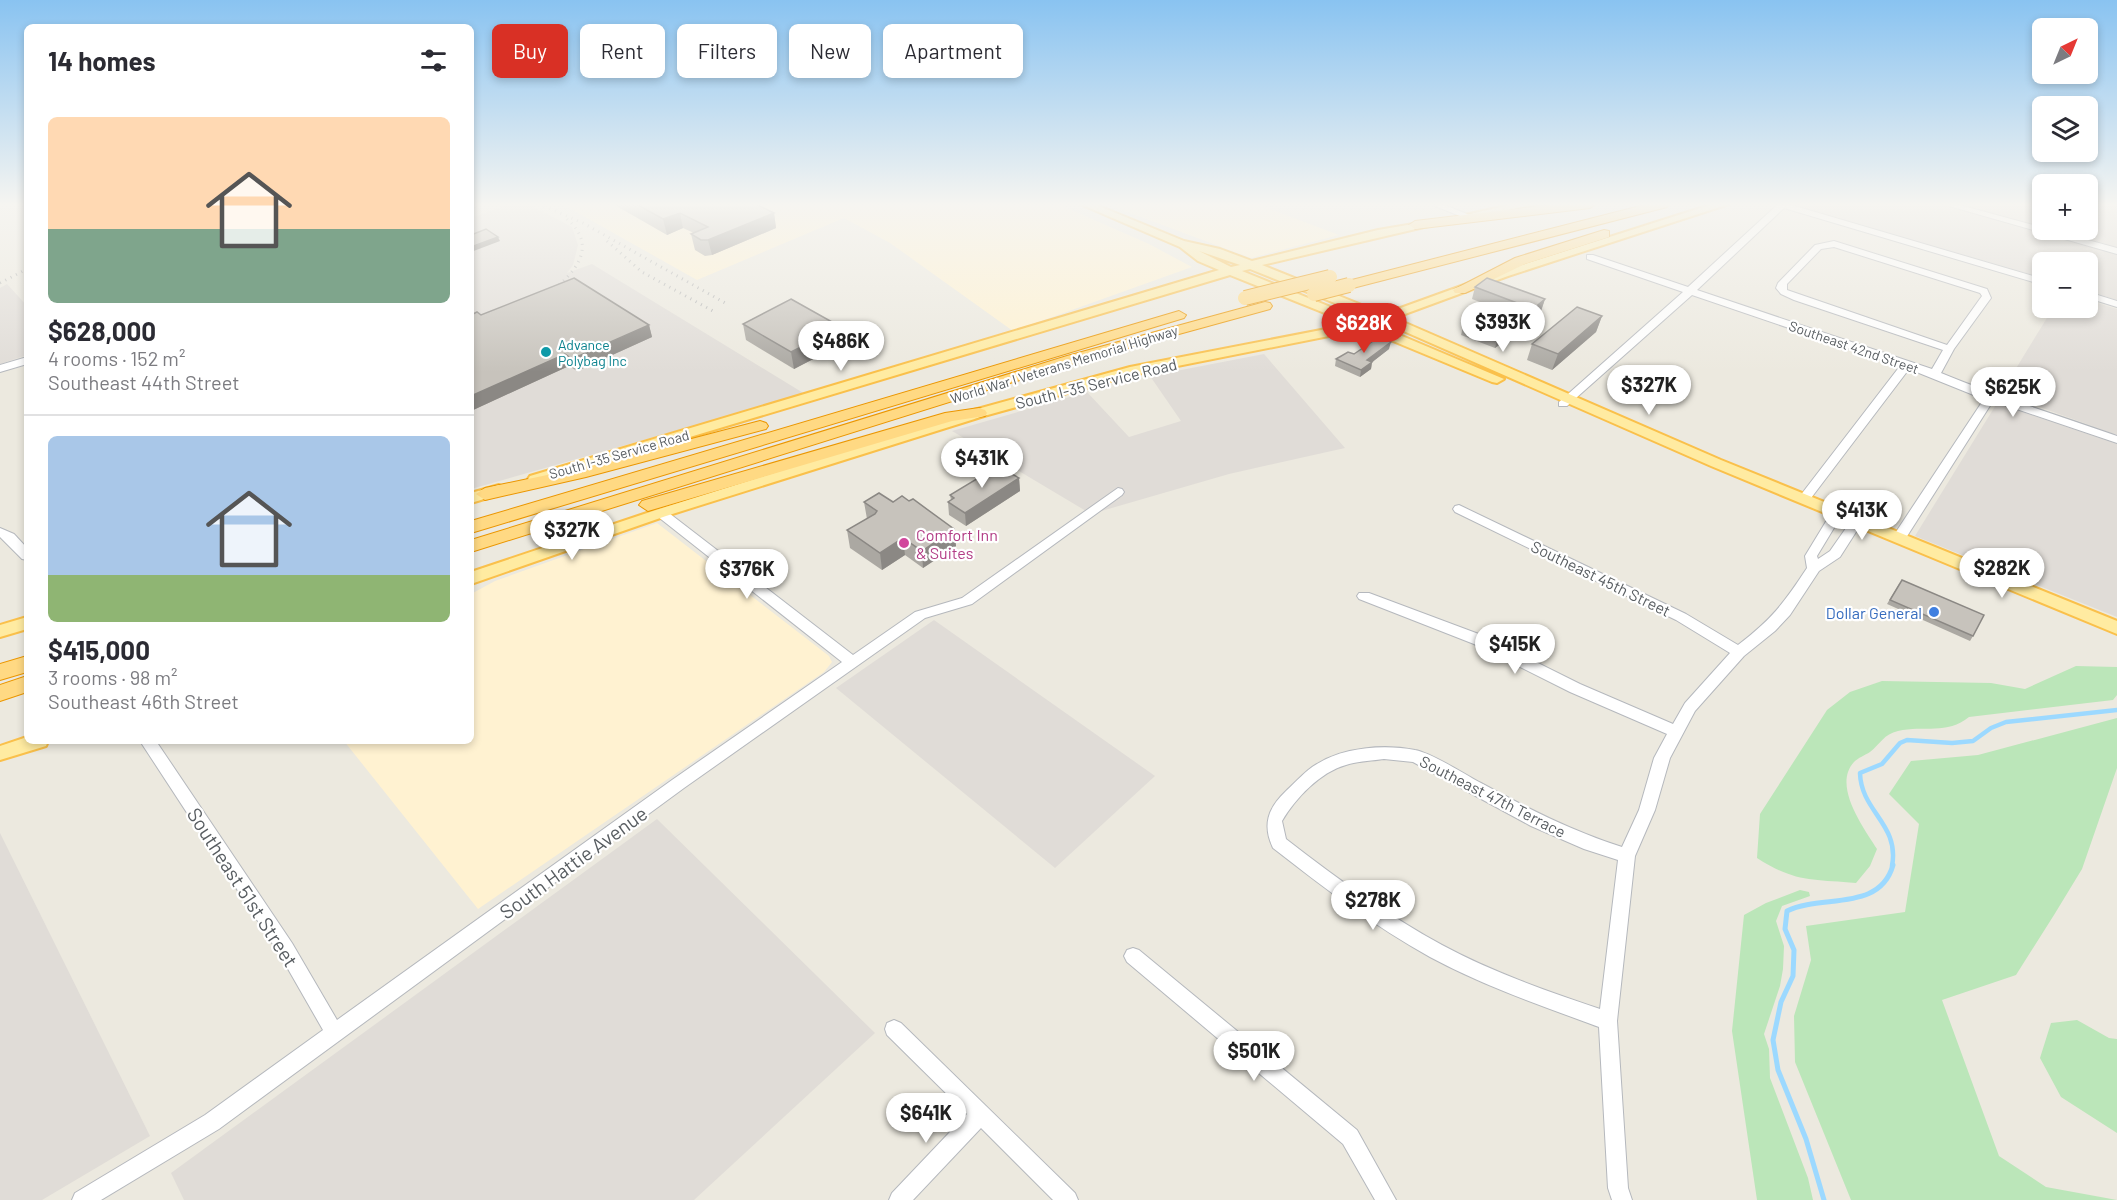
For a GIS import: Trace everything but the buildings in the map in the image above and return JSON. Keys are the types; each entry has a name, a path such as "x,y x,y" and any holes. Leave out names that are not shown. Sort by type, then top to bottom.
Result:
{"highway":[{"name":"World War I Veterans Memorial Highway","path":"474,526 1104,336 1397,260"},
{"name":"World War I Veterans Memorial Highway","path":"474,546 1072,359 1265,306 1446,260"},
{"path":"1460,291 1523,260"},
{"path":"478,496 586,472 777,422 875,404"},
{"path":"474,546 603,518 951,416 979,413"},
{"path":"0,672 24,665"},
{"path":"0,693 24,685"}],"main road":[{"path":"1203,260 1209,269 1204,278"},
{"path":"1204,260 1362,326 1566,402 2117,628"},
{"path":"1239,260 1382,317 1566,402"},
{"name":"South I-35 Service Road","path":"478,496 1204,278 1272,260"},
{"name":"South I-35 Service Road","path":"474,577 661,513 979,413 1130,371 1362,326 1406,308 1545,260"},
{"path":"1406,308 1405,318 1409,329"},
{"path":"0,631 24,624"},
{"path":"0,753 29,744"}],"street":[{"name":"Southeast 42nd Street","path":"1599,260 1935,374 1986,396 2009,401 2117,440"},
{"path":"1566,402 1722,260"},
{"path":"1805,260 1783,283 1781,288 1784,292 1949,349"},
{"path":"1885,260 1984,291 1987,296 1949,349 1935,374"},
{"path":"1968,260 2032,279"},
{"path":"2098,298 2117,304"},
{"path":"0,369 24,361"},
{"path":"1804,499 1906,365"},
{"path":"1899,538 1988,402 1986,396"},
{"name":"South Hattie Avenue","path":"82,1200 212,1122 678,784 852,662 932,608 953,607 967,601 1118,492"},
{"name":"Southeast 45th Street","path":"1459,509 1681,617 1739,652"},
{"path":"661,513 852,662"},
{"path":"1814,568 1811,556 1837,513"},
{"path":"1622,1200 1618,1188 1611,1100 1608,1021 1627,856 1647,810 1662,758 1690,707 1739,652 1770,628 1785,612 1814,568 1835,554 1857,521"},
{"path":"0,532 9,537 24,553"},
{"path":"1364,596 1479,639 1575,688 1677,732"},
{"name":"Southeast 51st Street","path":"150,744 286,949 335,1034"},
{"name":"Southeast 47th Terrace","path":"1608,1021 1484,974 1437,951 1398,927 1279,843 1274,821 1285,802 1322,768 1364,755 1384,753 1416,756 1537,821 1590,844 1627,856"},
{"path":"1133,956 1350,1137 1386,1200"},
{"path":"894,1029 1068,1200"},
{"path":"899,1200 981,1114"}],"shaded area":[{"path":"474,260 574,260 567,273 592,264 805,394 474,488"},
{"path":"661,260 744,260 697,280"},
{"path":"914,260 1179,260 1192,267 1013,331"},
{"path":"1981,260 2032,260 2032,275"},
{"path":"2098,260 2117,260 2117,300 2098,294"},
{"path":"7,284 24,303 24,356 0,364 0,288"},
{"path":"2098,303 2117,309 2117,435 2001,393 2047,318 2098,318"},
{"path":"1264,354 1345,448 1229,474 1091,514 952,431 1087,392 1129,437 1181,421 1150,376"},
{"path":"1997,403 2117,444 2117,617 1915,536"},
{"path":"657,523 829,656 832,662 824,672 478,909 346,744 474,744 474,592 495,581"},
{"path":"934,620 1155,776 1055,868 836,688"},
{"path":"657,819 875,1033 694,1200 184,1200 171,1173"},
{"path":"0,833 150,1136 42,1200 0,1200"}],"green space":[{"path":"2076,666 2117,667 2117,695 2113,700 1969,717 1961,723 1944,728 1908,729 1893,732 1870,752 1854,762 1848,772 1846,783 1848,795 1858,819 1877,849 1870,866 1856,883 1794,876 1757,858 1760,814 1827,710 1850,692 1882,681 1991,683 2025,689"},
{"path":"2117,718 2117,768 2082,869 2054,915 2016,975 1942,1000 1999,1156 2046,1187 2117,1200 1851,1200 1795,1062 1794,1016 1811,960 1806,926 1905,912 1919,824 1889,794 1911,761 1978,755"},
{"path":"1800,890 1809,892 1810,896 1782,906 1776,921 1784,946 1783,969 1780,986 1764,1034 1769,1049 1770,1078 1808,1178 1813,1200 1757,1200 1732,1031 1744,915 1766,903"},
{"path":"2077,1020 2109,1038 2117,1039 2117,1133 2061,1097 2040,1058 2051,1023"}],"waterway":[{"path":"1892,866 1891,839 1867,798 1860,773 1882,764 1900,743 1907,740 1952,743 1973,741 1991,728 2006,722 2117,710"},
{"path":"1824,1200 1806,1139 1778,1070 1773,1040 1781,1002 1793,976 1794,950 1785,929 1787,911 1816,903 1863,896 1876,890 1886,880 1893,865"}],"railway":[{"path":"550,293 568,277 579,260"},
{"path":"628,260 642,272 713,311"},
{"path":"649,260 727,304"},
{"path":"0,283 24,271"}],"place":[{"name":"Advance Polybag Inc","path":"546,352"},
{"name":"Comfort Inn & Suites","path":"904,543"},
{"name":"Dollar General","path":"1934,612"}]}
